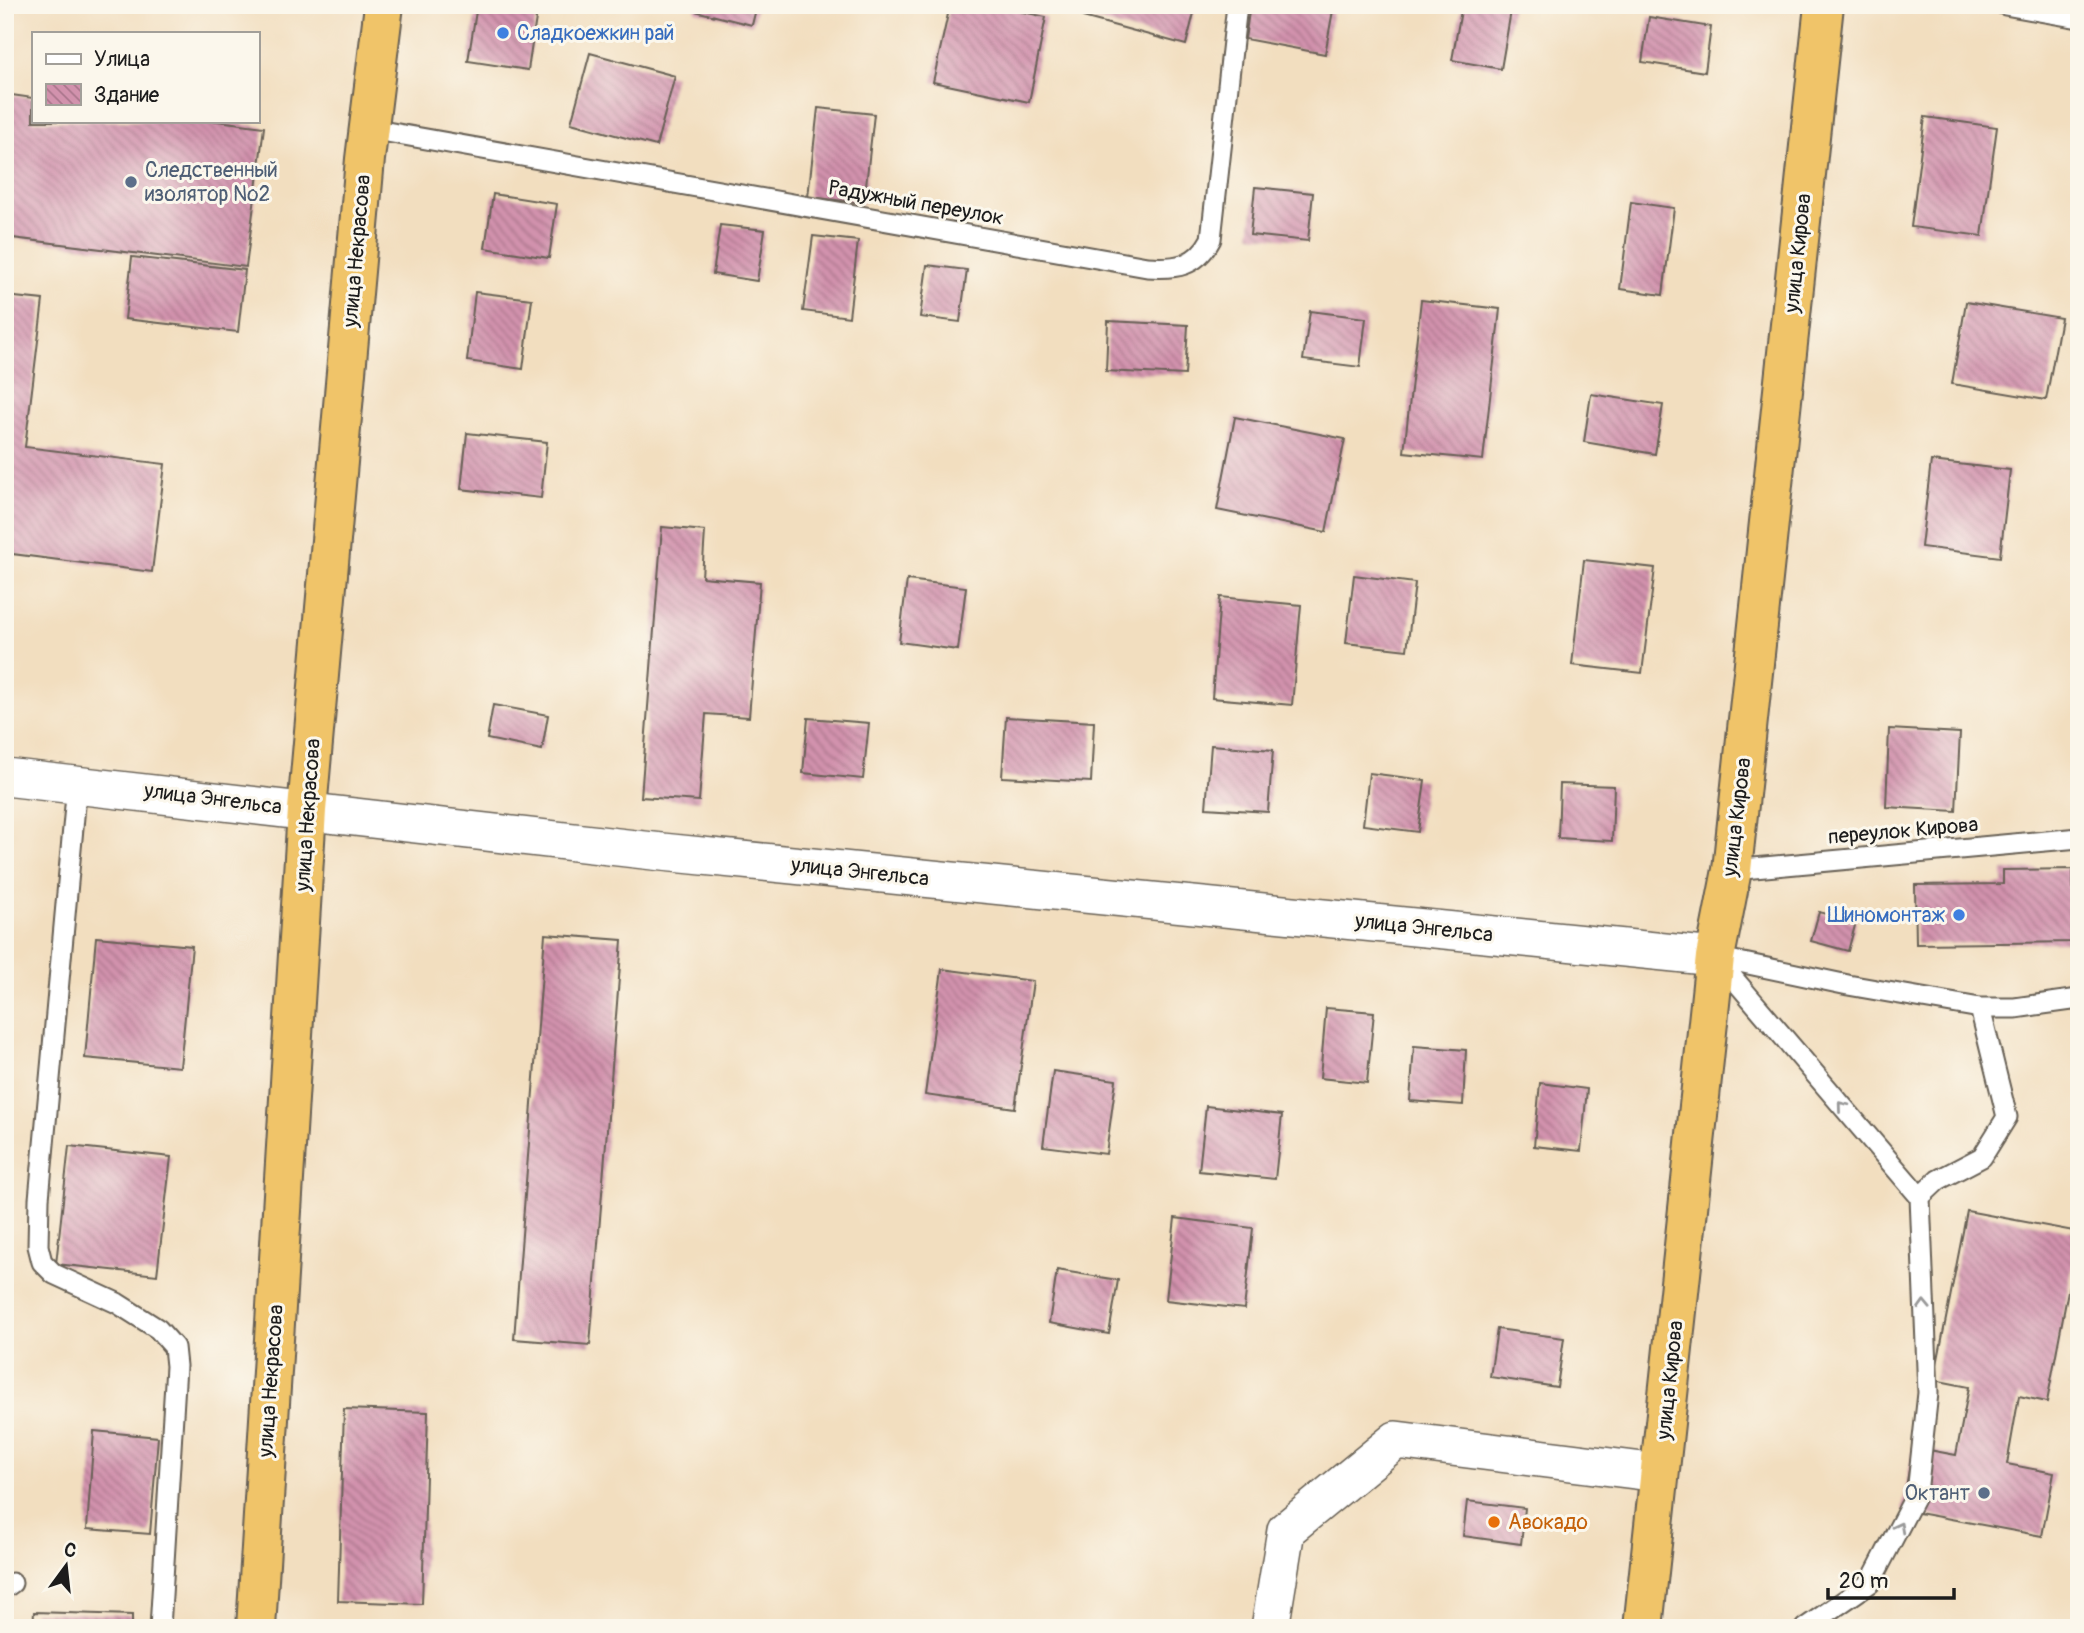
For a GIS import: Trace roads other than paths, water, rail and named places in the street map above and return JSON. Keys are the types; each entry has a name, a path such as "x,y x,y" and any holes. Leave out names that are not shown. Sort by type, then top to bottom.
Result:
{"highway":[{"name":"улица Некрасова","path":"256,1628 307,810 365,159 384,5"},
{"name":"улица Кирова","path":"1643,1628 1715,957 1732,870 1824,5"}],"street":[{"name":"улица Энгельса","path":"5,777 662,852 1715,957"},
{"path":"1270,1628 1286,1530 1396,1440 1660,1473"}],"lane":[{"name":"Радужный переулок","path":"370,130 1133,265 1174,268 1203,254 1211,239 1237,5"},
{"path":"2005,5 2079,18"},
{"path":"77,784 39,1199 38,1246 42,1262 54,1273 117,1303 158,1329 174,1347 176,1366 160,1628"},
{"name":"переулок Кирова","path":"1732,870 2079,838"},
{"path":"1715,957 1848,985 1980,1008 2015,1007 2079,999"},
{"path":"1715,957 1920,1197 1927,1393 1917,1493 1870,1583 1805,1628"},
{"path":"1920,1197 1938,1180 1982,1157 2007,1118 1980,1008"}],"place":[{"name":"Сладкоежкин рай","path":"503,33"},
{"name":"Следственный изолятор №2","path":"131,182"},
{"name":"Шиномонтаж","path":"1959,915"},
{"name":"Октант","path":"1984,1493"},
{"name":"Авокадо","path":"1494,1522"}]}
